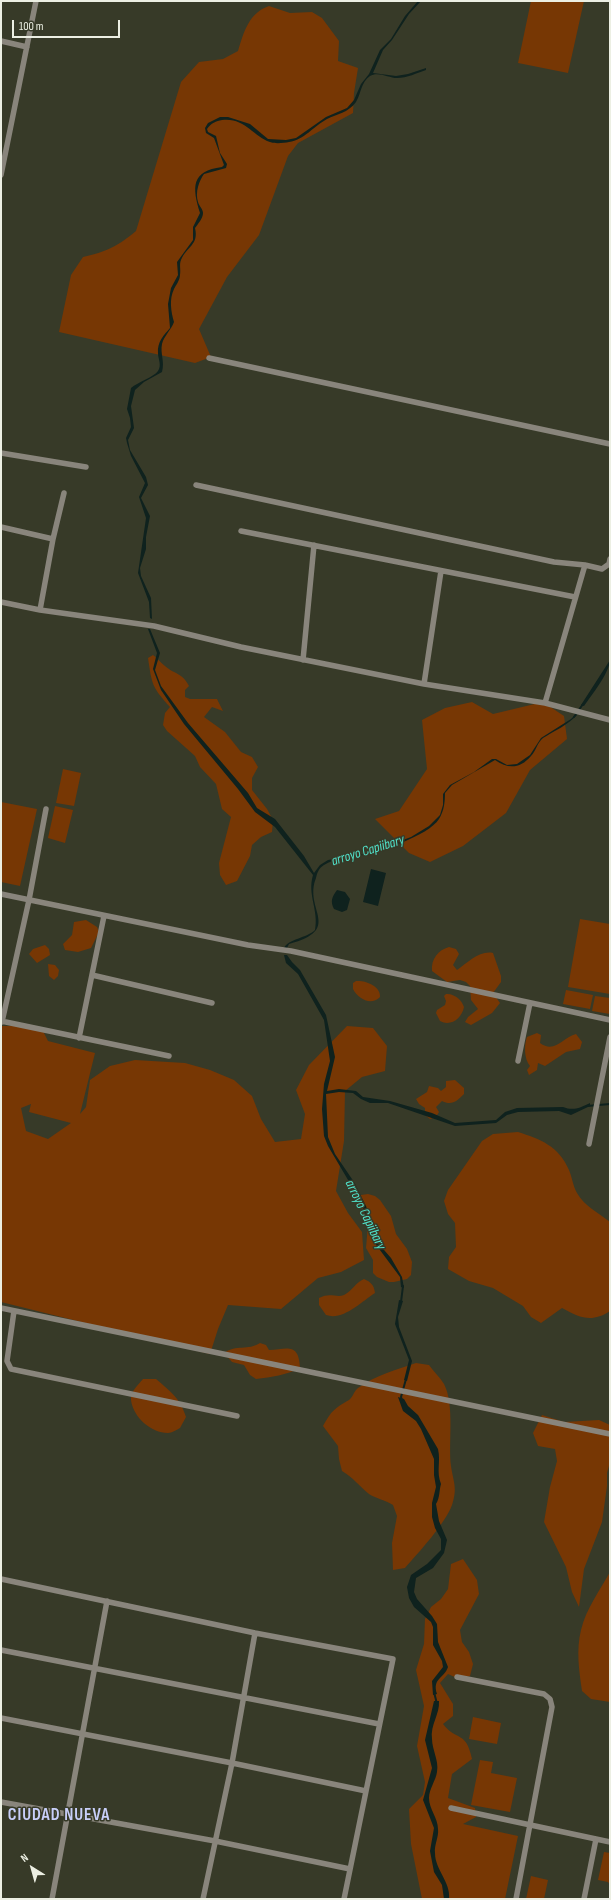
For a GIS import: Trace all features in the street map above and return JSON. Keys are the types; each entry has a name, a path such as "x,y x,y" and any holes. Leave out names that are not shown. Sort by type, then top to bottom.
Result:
{"street":[{"path":"1,175 36,1"},
{"path":"1,41 27,47"},
{"path":"209,358 610,444"},
{"path":"1,453 86,467"},
{"path":"196,485 554,562 585,565 602,569 609,564 610,559"},
{"path":"40,610 64,494"},
{"path":"1,527 54,539"},
{"path":"241,531 575,597"},
{"path":"303,660 314,546"},
{"path":"545,703 585,565"},
{"path":"424,684 441,571"},
{"path":"1,602 40,610 154,626 241,647 424,684 545,703 610,720"},
{"path":"46,809 29,900 1,1022 169,1056"},
{"path":"1,894 248,945 291,951 610,1020"},
{"path":"78,1038 104,916"},
{"path":"92,975 212,1004"},
{"path":"518,1060 530,1003"},
{"path":"589,1144 610,1037"},
{"path":"1,1308 610,1434"},
{"path":"14,1311 7,1361 11,1369 237,1416"},
{"path":"1,1579 255,1633 393,1659 344,1899"},
{"path":"52,1899 96,1668 107,1601"},
{"path":"203,1899 232,1763 255,1633"},
{"path":"1,1650 379,1724"},
{"path":"457,1677 544,1694 550,1700 552,1707 516,1899"},
{"path":"1,1718 366,1791"},
{"path":"1,1802 215,1841 350,1869"},
{"path":"451,1808 610,1842"},
{"path":"584,1899 596,1839"}],"shaded area":[{"path":"531,1 584,1 568,73 518,63"},
{"path":"269,6 290,13 312,12 322,18 339,41 338,61 358,68 354,93 353,113 298,143 288,156 259,235 227,277 199,329 211,357 195,363 59,332 71,275 83,257 111,248 136,231 181,82 199,62 223,59 238,51 245,30 252,18 262,9"},
{"path":"153,655 169,669 184,678 189,686 185,690 185,697 190,699 217,699 223,711 212,707 204,717 225,732 241,752 252,757 258,767 252,778 252,790 267,809 273,820 272,832 261,837 252,845 250,856 237,881 226,885 220,875 219,863 231,817 222,809 216,784 200,767 195,756 167,731 163,725 165,713 170,707 156,690 152,680 148,658"},
{"path":"472,702 493,714 543,702 564,716 567,739 530,770 506,813 463,846 430,862 409,853 375,819 399,811 427,769 422,720 445,708"},
{"path":"63,769 81,773 74,806 56,803"},
{"path":"1,802 37,809 20,886 1,882"},
{"path":"55,806 73,810 65,843 48,838"},
{"path":"580,919 610,924 610,994 568,987"},
{"path":"86,920 97,927 99,932 91,948 78,952 65,950 63,944 72,935 74,922"},
{"path":"45,945 49,949 50,955 37,963 29,954 33,949"},
{"path":"449,947 456,949 459,954 453,965 457,970 483,953 493,953 501,976 501,982 493,993 500,1003 492,1013 471,1025 465,1022 468,1017 478,1009 471,1000 470,986 466,982 460,980 447,982 432,971 436,956 442,950"},
{"path":"48,964 55,965 59,970 58,976 54,980 49,976"},
{"path":"356,981 372,984 380,993 380,997 376,1000 369,1001 358,996 353,989 353,983"},
{"path":"566,990 593,995 590,1009 563,1004"},
{"path":"446,994 457,998 464,1007 458,1018 452,1022 444,1023 440,1021 436,1013 437,1010 445,1005 446,1001 444,996"},
{"path":"595,996 610,998 610,1014 592,1011"},
{"path":"1,1026 42,1029 48,1041 95,1053 80,1114 86,1107 90,1080 110,1066 135,1060 185,1063 210,1070 234,1080 252,1096 261,1119 275,1142 301,1139 305,1114 296,1090 309,1065 347,1026 373,1028 387,1046 385,1071 362,1077 345,1091 344,1141 336,1191 348,1213 362,1232 364,1260 341,1272 318,1278 281,1309 228,1305 210,1354 1,1302","holes":["31,1104 29,1112 71,1123 48,1139 26,1131 21,1108"]},
{"path":"537,1033 541,1035 540,1043 550,1047 559,1044 576,1034 582,1042 580,1049 566,1052 545,1066 538,1063 537,1070 529,1075 527,1070 530,1066 525,1052 526,1040 527,1037"},
{"path":"455,1080 464,1088 464,1094 452,1103 442,1101 436,1107 439,1112 436,1117 430,1119 425,1115 425,1108 419,1104 416,1099 427,1092 429,1086 438,1088 441,1091 446,1087 446,1081"},
{"path":"518,1132 541,1141 554,1149 565,1162 580,1198 588,1206 610,1222 610,1311 604,1315 592,1318 580,1317 562,1308 541,1323 531,1317 523,1306 493,1288 469,1281 448,1269 449,1257 456,1247 455,1223 448,1214 444,1201 448,1190 482,1141 493,1134"},
{"path":"368,1194 375,1196 380,1200 391,1216 396,1234 407,1249 412,1262 411,1275 407,1279 389,1282 377,1277 373,1273 373,1260 366,1248 368,1224 358,1201 361,1195"},
{"path":"364,1279 372,1284 375,1293 352,1310 339,1315 326,1315 319,1305 319,1298 326,1295 344,1295"},
{"path":"260,1343 266,1345 269,1350 286,1348 291,1349 297,1354 300,1368 284,1374 256,1379 250,1375 244,1365 232,1362 224,1353 228,1350 251,1347"},
{"path":"416,1363 429,1365 444,1384 447,1393 450,1413 450,1457 455,1494 449,1513 431,1538 405,1568 393,1570 392,1543 397,1516 393,1505 369,1494 350,1476 342,1471 338,1446 323,1426 334,1410 350,1399 355,1391 365,1383 379,1376"},
{"path":"143,1379 156,1379 178,1400 186,1417 180,1428 170,1433 162,1432 149,1427 139,1418 132,1406 131,1397"},
{"path":"542,1415 564,1422 599,1420 610,1425 610,1462 607,1473 607,1486 602,1522 584,1569 579,1607 572,1592 566,1567 544,1522 550,1487 557,1461 555,1449 538,1446 533,1433"},
{"path":"463,1559 477,1580 479,1594 460,1630 462,1642 469,1652 473,1664 470,1676 459,1679 448,1674 440,1683 453,1704 453,1716 443,1724 464,1740 470,1750 472,1759 452,1774 448,1798 475,1808 476,1817 463,1824 518,1836 505,1899 422,1899 411,1844 409,1809 423,1795 425,1782 417,1746 424,1706 416,1670 424,1644 425,1619 431,1607 441,1599 448,1589 451,1564"},
{"path":"610,1572 610,1702 591,1699 582,1691 578,1653 579,1638 583,1622"},
{"path":"473,1717 501,1723 497,1744 469,1739"},
{"path":"480,1760 493,1762 491,1773 517,1778 510,1812 471,1805"},
{"path":"604,1852 610,1853 610,1885 608,1882 598,1880"},
{"path":"531,1876 548,1880 544,1899 526,1899"}],"water":[{"path":"418,1 421,1 409,14 392,40 383,50 373,73 396,76 426,68 426,70 401,78 376,74 370,76 365,81 358,99 350,109 327,119 304,136 294,141 280,143 270,142 242,124 230,120 216,122 210,125 207,129 208,132 216,136 220,153 227,164 226,168 204,174 199,183 197,198 203,215 195,228 196,234 194,242 183,255 180,262 180,277 172,293 171,301 171,310 174,322 162,344 162,372 144,382 135,390 131,406 134,428 128,440 130,450 146,477 148,485 141,498 150,516 146,537 146,549 140,568 141,576 151,598 152,619 150,618 149,602 138,573 146,518 139,497 145,483 131,456 127,443 126,438 131,427 127,409 131,388 156,373 159,369 160,364 158,349 161,339 170,328 168,304 171,288 178,275 177,262 193,240 193,227 200,213 197,204 195,188 196,182 199,176 204,172 222,167 224,165 214,138 206,133 205,128 208,123 220,117 228,117 250,124 268,139 286,140 296,138 326,117 347,108 354,100 361,84 369,74 380,50 391,39 405,16"},
{"path":"148,629 150,629 160,653 155,670 161,686 188,723 248,793 257,808 275,819 304,856 314,873 320,865 328,860 368,853 411,837 429,826 440,815 443,805 443,794 450,785 474,772 492,759 496,759 507,765 517,764 530,755 541,738 577,715 565,725 543,738 539,742 533,754 523,763 509,766 495,760 452,785 445,793 444,806 439,819 425,831 390,847 368,854 332,861 322,866 318,872 313,889 318,917 318,925 315,932 305,938 289,944 287,948 284,948 293,940 312,933 315,930 316,916 311,889 313,875 275,827 255,812 238,789 184,724 161,690 153,669 157,653"},
{"path":"610,660 607,671 600,684 584,706 581,705"},
{"path":"371,869 386,873 378,906 363,902"},
{"path":"337,890 345,892 350,899 347,910 342,912 334,909 332,904 333,897"},
{"path":"284,955 287,955 300,970 326,1015 335,1057 327,1091 339,1089 356,1091 363,1097 390,1101 432,1113 455,1123 496,1120 505,1112 517,1108 563,1107 573,1109 580,1108 590,1103 590,1106 571,1115 559,1111 518,1112 507,1115 496,1123 455,1126 388,1103 370,1103 353,1093 339,1092 326,1094 328,1137 335,1154 354,1182 366,1206 378,1243 391,1258 402,1277 404,1288 401,1287 400,1277 374,1242 363,1208 328,1146 324,1136 322,1109 324,1084 330,1061 324,1020 298,974 286,963"},
{"path":"399,1300 403,1301 398,1317 399,1327 412,1361 407,1381 404,1380 409,1360 395,1324"},
{"path":"398,1397 404,1399 408,1406 418,1415 438,1449 439,1454 439,1475 441,1484 436,1504 439,1521 447,1540 444,1553 433,1568 416,1578 414,1592 417,1599 437,1624 438,1642 448,1667 437,1682 437,1694 433,1695 432,1681 443,1667 442,1661 433,1645 433,1627 431,1622 414,1607 409,1598 407,1587 411,1575 427,1564 441,1550 441,1539 435,1528 432,1517 432,1503 436,1487 434,1459 421,1429 416,1421 403,1411"},
{"path":"434,1701 439,1701 438,1710 432,1729 432,1743 437,1768 430,1791 429,1802 438,1825 435,1850 437,1865 448,1887 449,1899 444,1899 442,1885 434,1872 430,1851 434,1828 423,1800 432,1768 425,1740"}],"waterway":[{"name":"arroyo Capiibary","path":"574,717 583,704"},
{"path":"587,1106 610,1104"},
{"name":"arroyo Capiibary","path":"401,1302 403,1286"},
{"name":"arroyo Capiibary","path":"402,1400 401,1397 406,1379"},
{"name":"arroyo Capiibary","path":"434,1692 437,1704"}],"district":[{"name":"CIUDAD NUEVA","path":"59,1816"}]}
